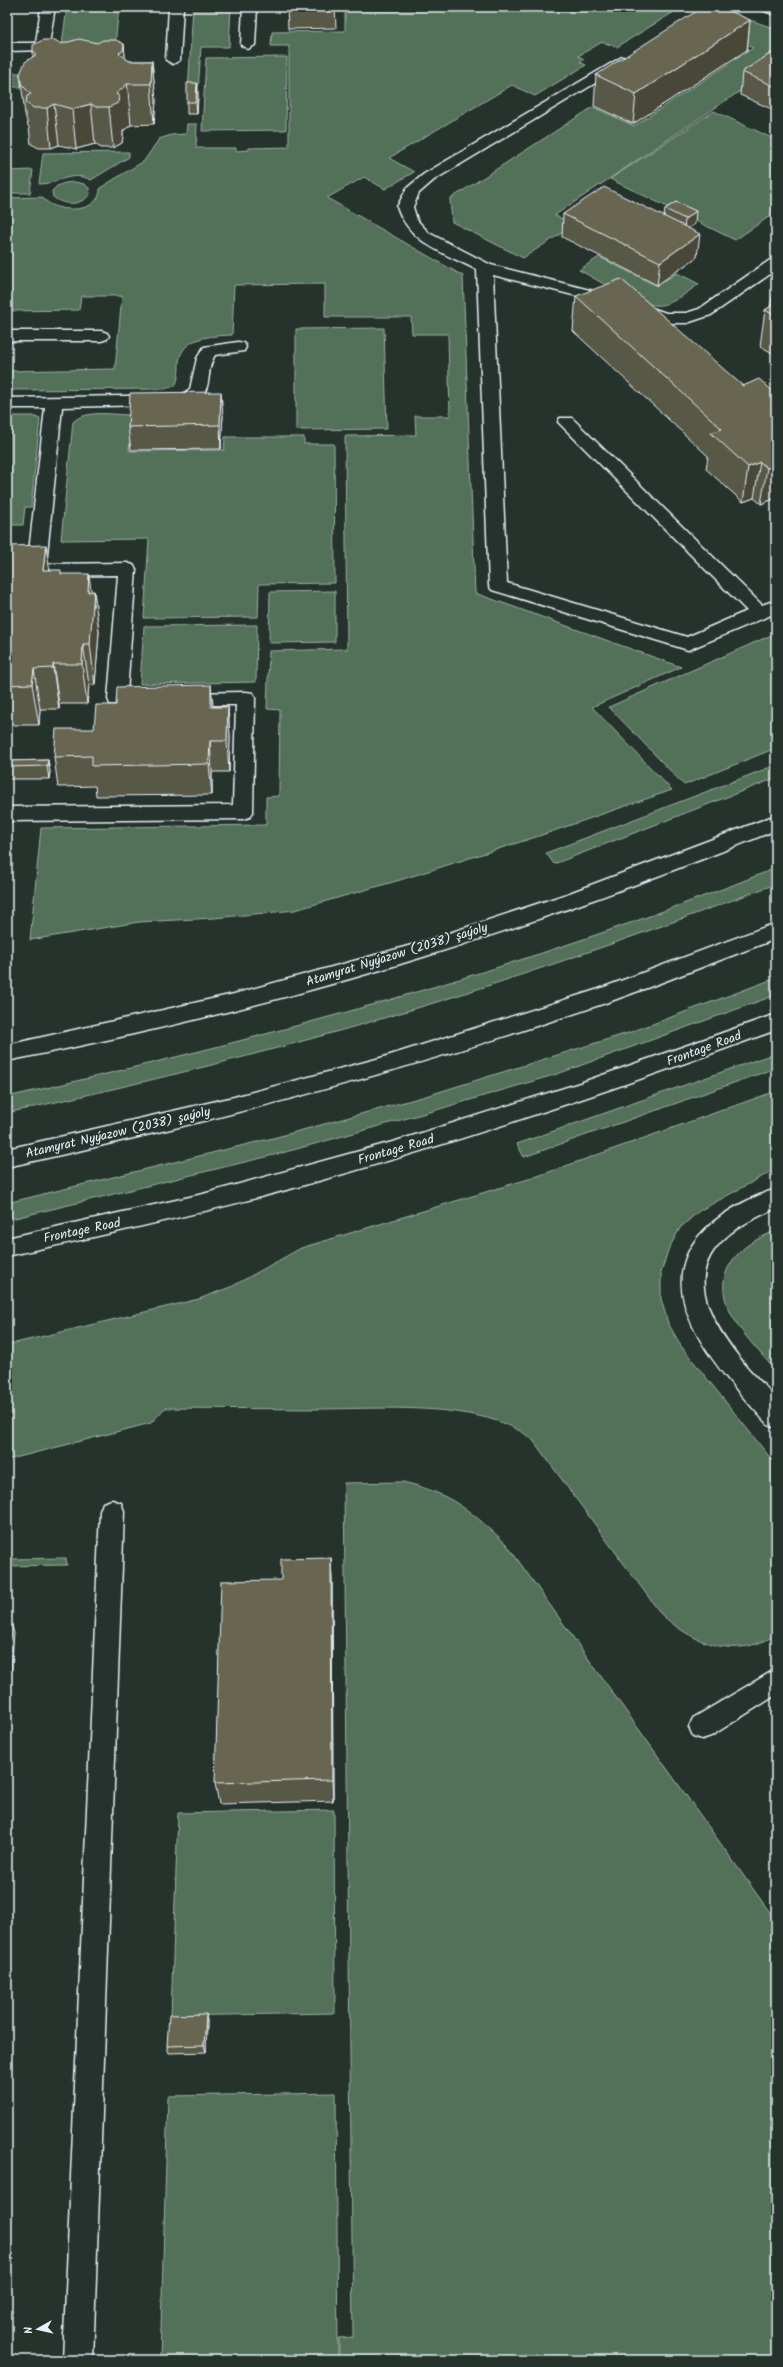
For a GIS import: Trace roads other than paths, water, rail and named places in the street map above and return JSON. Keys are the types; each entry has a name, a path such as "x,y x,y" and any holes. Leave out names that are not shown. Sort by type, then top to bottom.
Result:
{"street":[{"path":"7,47 43,47 48,7"},
{"path":"173,60 176,7"},
{"path":"248,45 250,7"},
{"path":"767,7 776,11"},
{"path":"636,52 429,177 412,191 404,206 410,221 423,236 485,268 623,303 664,318 687,318 705,312 776,263"},
{"path":"485,268 498,586 688,644 776,606"},
{"path":"7,336 100,336"},
{"path":"7,403 184,400 194,397 198,392 201,384 202,363 210,351 238,347"},
{"path":"7,814 243,812 246,698 117,700 127,569 36,570 54,403"},
{"path":"566,422 760,613"},
{"name":"Atamyrat Nyýazow (2038) şaýoly","path":"7,1053 233,1003 370,966 554,907 776,822"},
{"name":"Atamyrat Nyýazow (2038) şaýoly","path":"7,1158 90,1141 265,1099 411,1058 607,995 776,931"},
{"name":"Frontage Road","path":"7,1247 96,1229 276,1183 458,1132 654,1068 776,1022"},
{"path":"776,1198 717,1231 704,1244 696,1261 692,1279 692,1297 708,1333 776,1418"},
{"path":"78,2360 112,1511"},
{"path":"702,1727 776,1681"}]}
